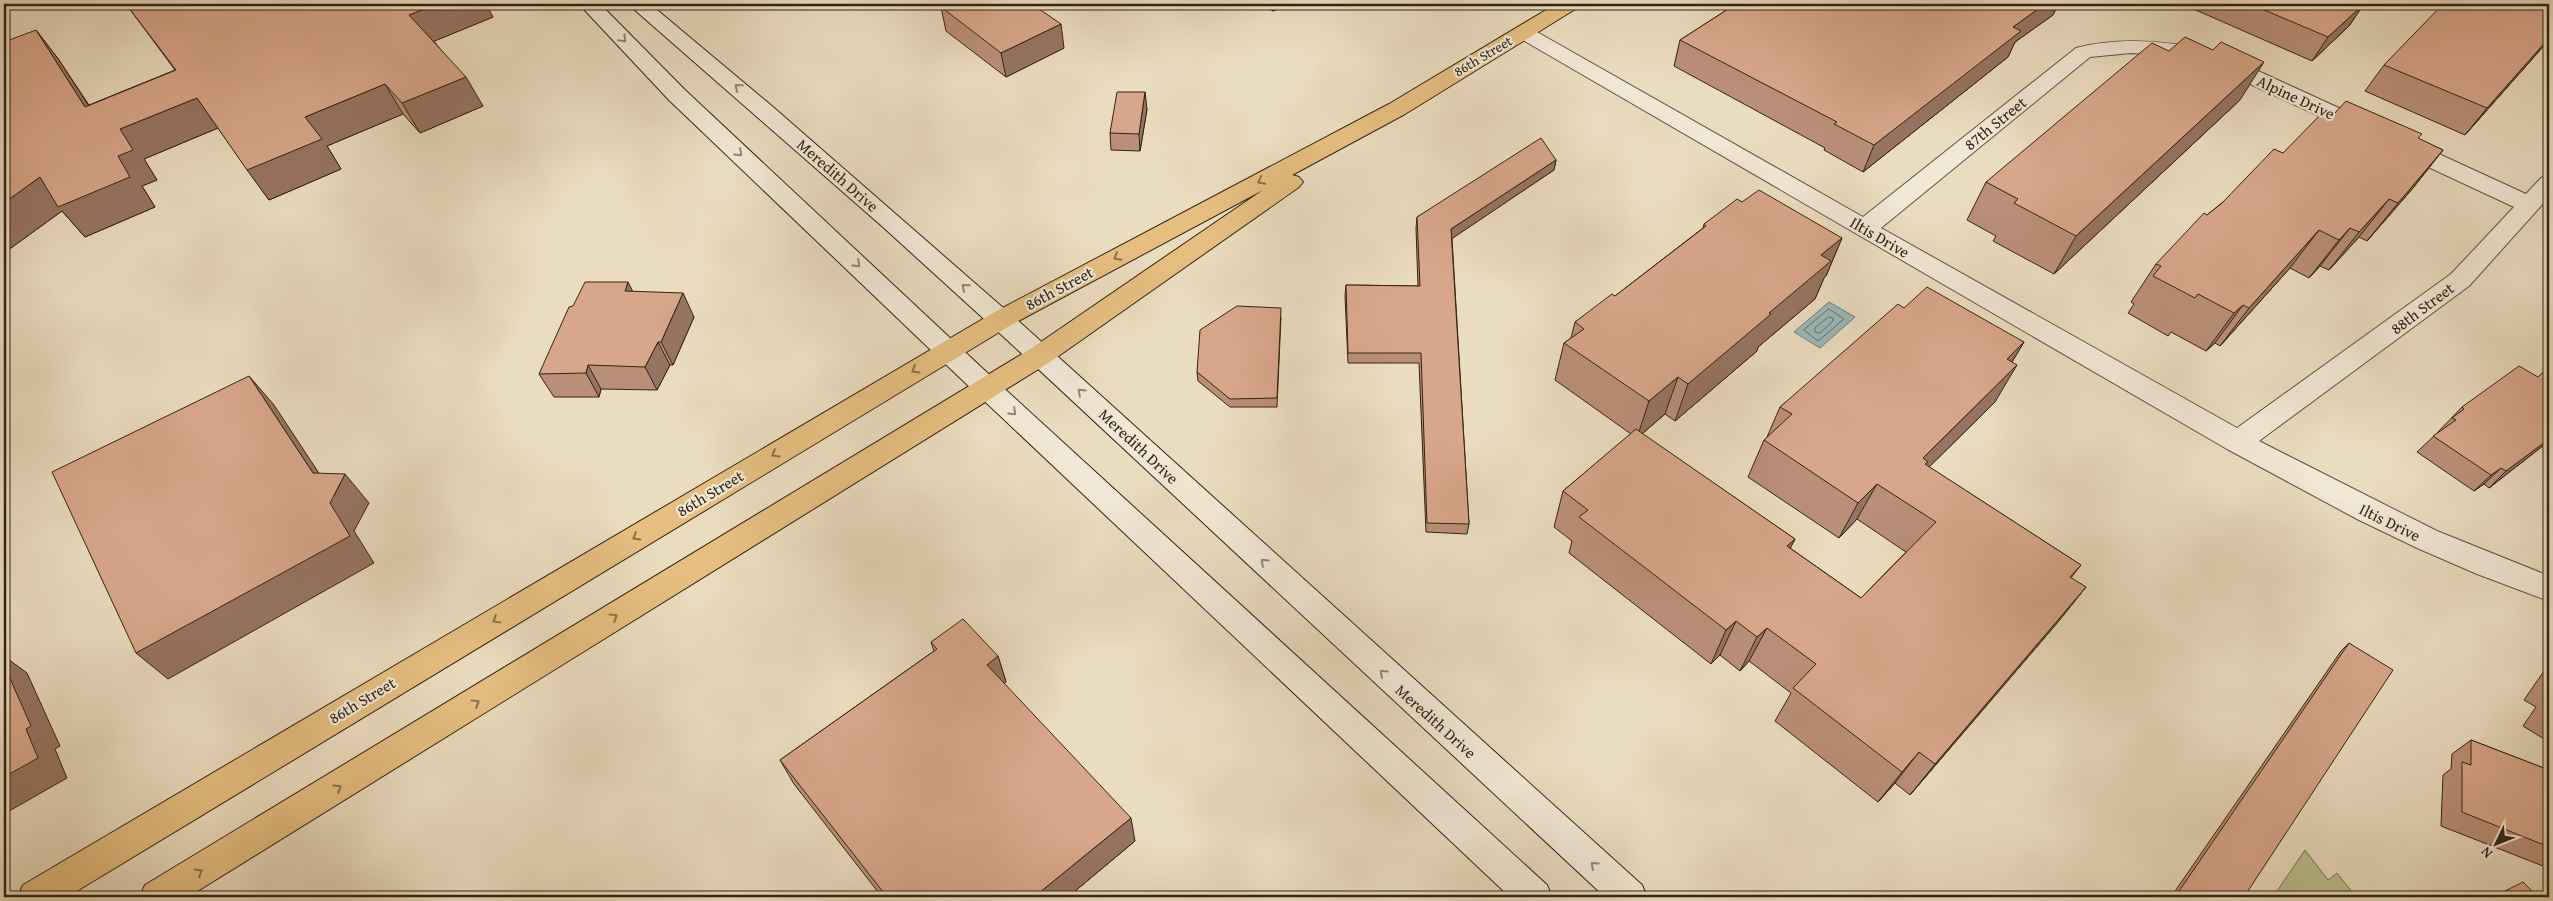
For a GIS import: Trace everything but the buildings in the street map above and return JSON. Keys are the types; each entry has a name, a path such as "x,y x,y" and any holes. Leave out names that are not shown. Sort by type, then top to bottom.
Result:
{"main road":[{"path":"589,4 677,95 987,388 1535,897"},
{"name":"Meredith Drive","path":"638,4 730,80 1002,319 1424,711 1630,897"},
{"name":"86th Street","path":"157,897 1041,355 1397,109 1570,4"},
{"name":"Iltis Drive","path":"1523,32 2237,442 2383,520 2484,566 2549,589"},
{"name":"87th Street","path":"1864,228 2083,52 2103,48 2138,47"},
{"name":"Alpine Drive","path":"2138,47 2166,48 2209,57 2530,205"},
{"name":"86th Street","path":"35,897 948,350 1002,319 1397,109"},
{"name":"88th Street","path":"2237,442 2279,414 2460,280 2549,184"}],"green space":[{"path":"2305,850 2328,880 2337,873 2356,897 2273,897"}],"water":[{"path":"1829,302 1855,317 1820,348 1794,332"}]}
